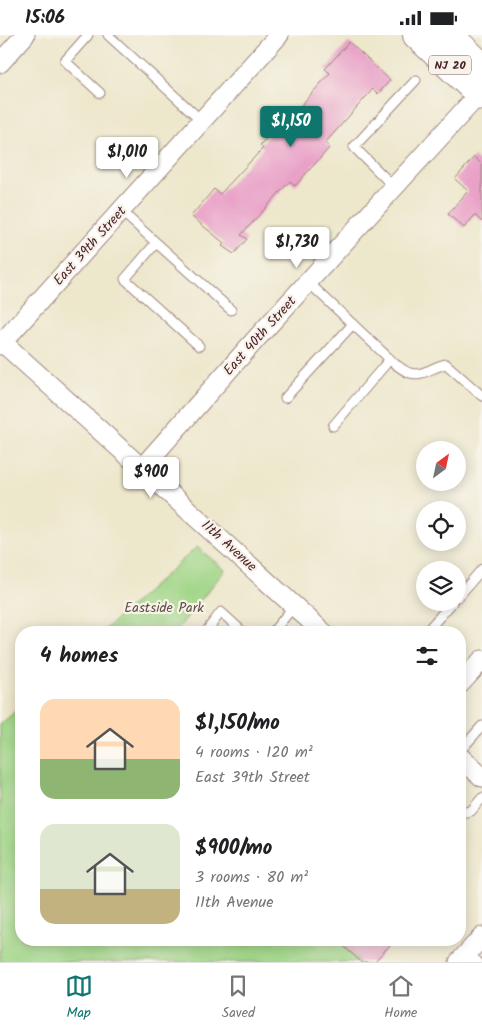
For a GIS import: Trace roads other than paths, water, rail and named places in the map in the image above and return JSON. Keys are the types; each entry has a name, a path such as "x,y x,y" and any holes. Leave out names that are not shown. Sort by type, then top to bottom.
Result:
{"main road":[{"name":"NJ 20","path":"417,35 481,95"},
{"name":"NJ 20","path":"449,35 482,67"}],"street":[{"path":"0,63 25,35"},
{"name":"East 39th Street","path":"1,342 280,35"},
{"name":"East 40th Street","path":"142,468 394,187 481,95"},
{"name":"11th Avenue","path":"1,342 316,626"},
{"path":"466,678 482,660"},
{"path":"466,762 482,777"},
{"path":"468,959 482,937"}],"lane":[{"path":"88,35 65,61 100,93"},
{"path":"108,35 202,121"},
{"path":"394,187 354,147 416,80"},
{"path":"121,211 231,310"},
{"path":"156,243 126,279 199,346"},
{"path":"308,282 390,359 410,373 424,373 436,365 446,363 482,396"},
{"path":"285,398 353,324"},
{"path":"333,426 390,359"},
{"path":"466,588 482,569"},
{"path":"278,626 294,606"},
{"path":"431,626 445,611"},
{"path":"210,626 221,612 236,626"},
{"path":"466,744 482,726"},
{"path":"466,812 472,811 482,798"}],"park label":[{"name":"Eastside Park","path":"164,608"}]}
